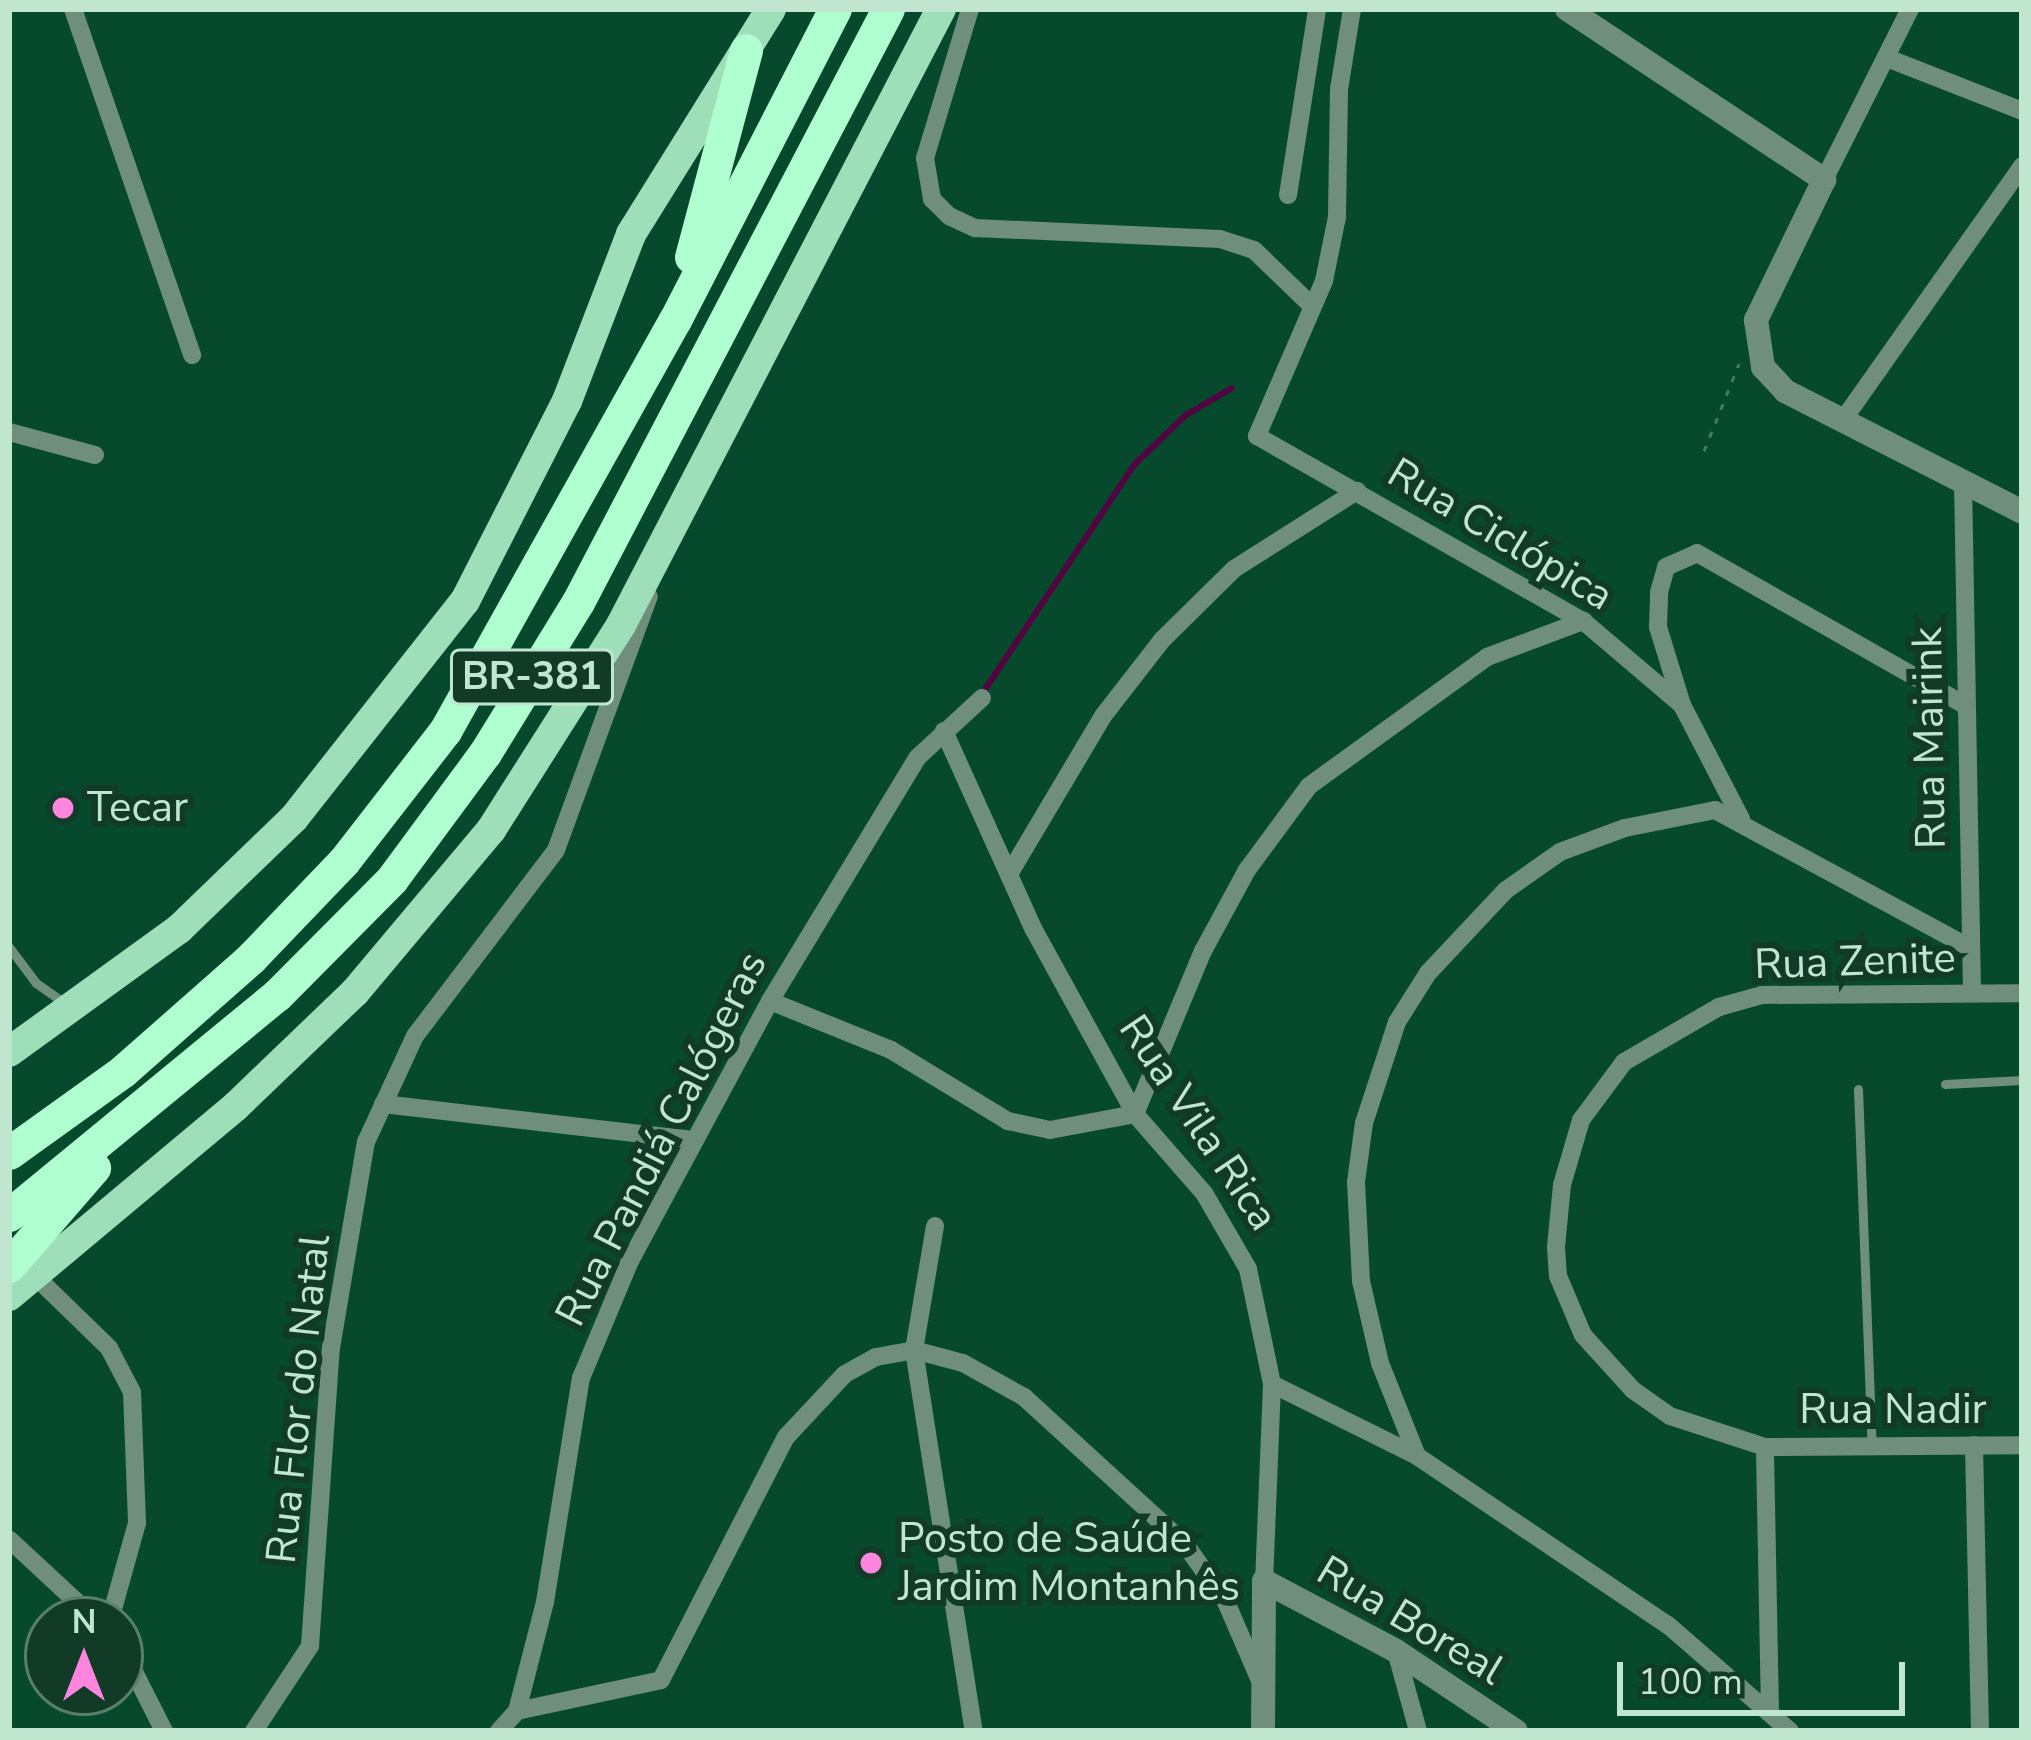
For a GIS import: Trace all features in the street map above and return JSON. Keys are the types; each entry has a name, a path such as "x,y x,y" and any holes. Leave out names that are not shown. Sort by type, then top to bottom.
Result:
{"highway":[{"name":"BR-381","path":"9,1153 123,1071 251,958 344,861 445,731 675,320 835,9"},
{"name":"BR-381","path":"9,1215 138,1116 336,938 392,879 485,753 578,602 888,9"},
{"path":"675,320 746,50"},
{"path":"22,1271 138,1116"}],"main road":[{"path":"9,1052 179,928 294,818 465,602 567,401 631,234 771,9"},
{"path":"9,1296 22,1271 235,1107 439,896 537,765 656,556 940,9"}],"street":[{"path":"74,9 192,355"},
{"path":"970,9 925,158 932,199 949,216 975,228 1220,239 1254,250 1312,305 1337,217 1339,88 1352,9"},
{"path":"1288,195 1317,9"},
{"path":"1567,9 1824,180"},
{"path":"1910,9 1756,320 1763,367 1785,391 2022,512"},
{"path":"1887,58 2022,111"},
{"path":"1843,420 2022,166"},
{"name":"Rua Ciclópica","path":"1312,305 1258,436 1308,459 1582,621 1682,704 1741,819"},
{"path":"9,432 95,455"},
{"name":"Rua Mairink","path":"1963,482 1972,993"},
{"path":"1011,871 1102,716 1162,640 1234,569 1357,491"},
{"path":"1682,704 1658,627 1662,580 1681,555 1714,560 1965,706"},
{"name":"Rua Flor do Natal","path":"254,1731 310,1646 331,1348 366,1142 415,1036 556,850 649,602 656,556"},
{"path":"770,1001 891,1050 1008,1121 1050,1130 1136,1114 1203,951 1247,870 1309,786 1486,657 1582,621"},
{"name":"Rua Pandiá Calógeras","path":"500,1731 517,1712 545,1602 581,1378 630,1261 770,1001 918,757 982,698"},
{"name":"Rua Vila Rica","path":"944,731 1034,930 1136,1114 1204,1193 1248,1269 1272,1384 1263,1731"},
{"path":"1417,1456 1380,1363 1361,1281 1356,1182 1375,1071 1397,1022 1428,973 1506,890 1560,852 1670,816 1715,810 1741,819 1970,948"},
{"name":"Rua Zenite","path":"1765,1447 1670,1416 1634,1390 1583,1335 1558,1276 1556,1247 1562,1185 1581,1120 1624,1062 1719,1007 1762,995 2022,993"},
{"path":"383,1105 695,1140"},
{"path":"935,1226 914,1350 974,1731"},
{"path":"22,1271 109,1348 132,1391 137,1523 117,1596"},
{"path":"517,1712 661,1680 786,1437 845,1374 876,1357 914,1350 963,1363 1024,1397 1185,1544 1226,1602 1263,1688"},
{"path":"1272,1384 1417,1456 1668,1625 1790,1731"},
{"path":"1975,1445 1980,1731"},
{"name":"Rua Nadir","path":"1765,1447 2022,1445"},
{"path":"1765,1447 1770,1712"},
{"path":"10,1540 70,1596"},
{"name":"Rua Boreal","path":"1264,1581 1396,1651 1516,1731"},
{"path":"1396,1651 1418,1731"},
{"path":"144,1691 164,1731"}],"lane":[{"path":"9,947 36,983 70,1007"},
{"path":"1945,1084 2022,1080"},
{"path":"1858,1089 1872,1446"}],"path":[{"path":"1704,452 1739,364"}],"waterway":[{"path":"986,688 1135,464 1186,415 1232,388"}],"place":[{"name":"Tecar","path":"63,808"},
{"name":"Posto de Saúde Jardim Montanhês","path":"871,1563"}]}
